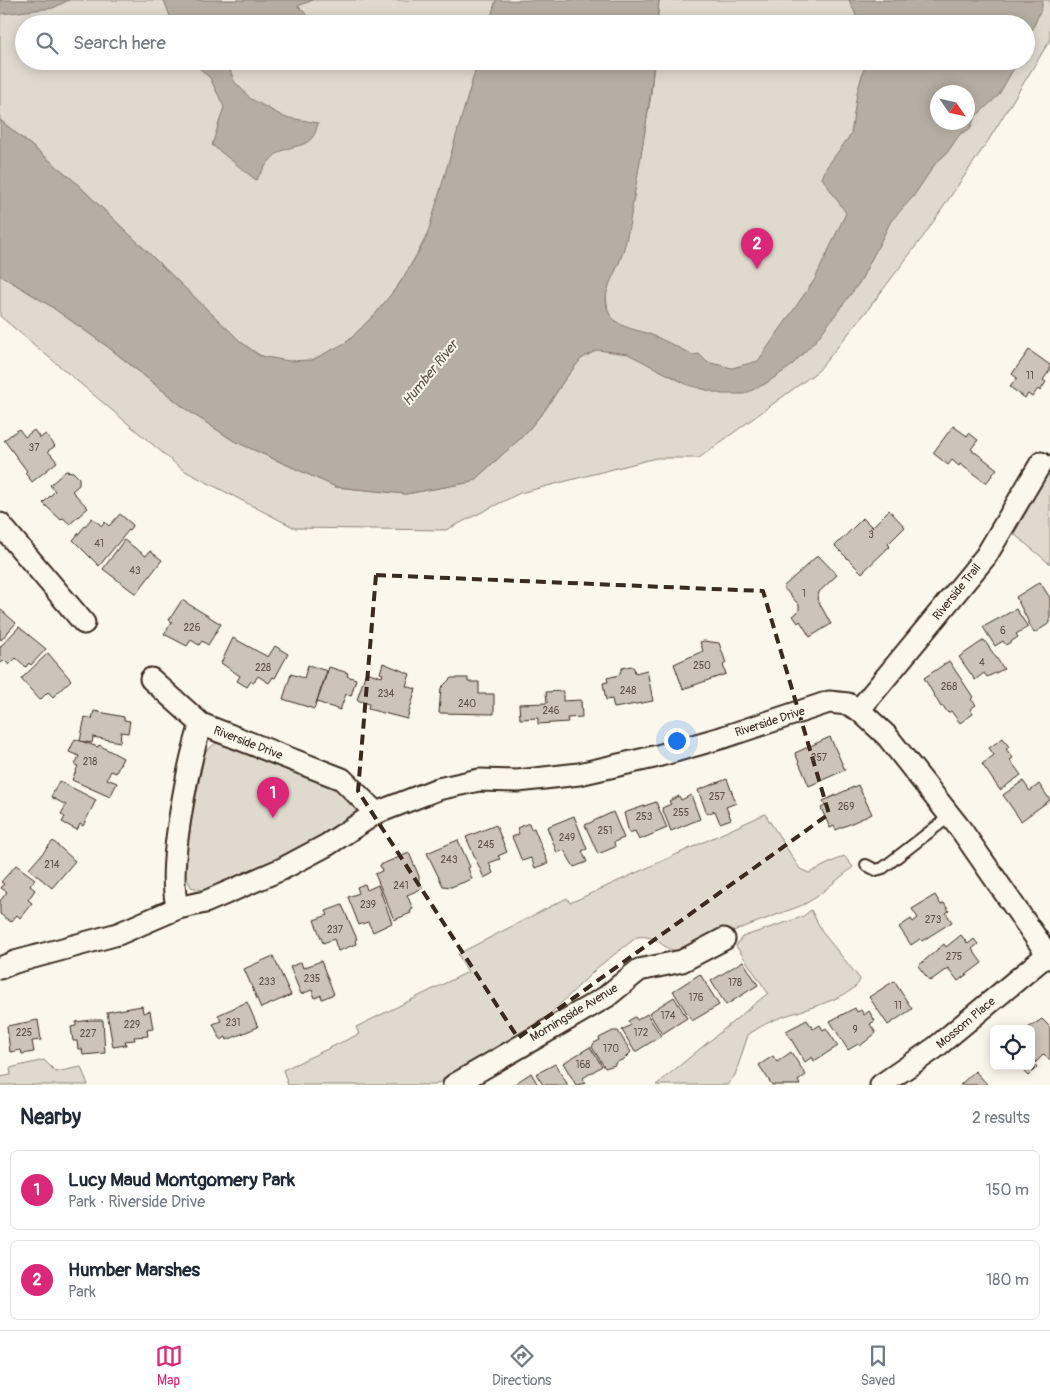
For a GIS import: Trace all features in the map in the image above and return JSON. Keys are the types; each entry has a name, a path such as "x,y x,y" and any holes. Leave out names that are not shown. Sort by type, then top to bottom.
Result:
{"street":[{"name":"Riverside Trail","path":"859,710 986,556 1041,463"},
{"path":"0,524 84,623"},
{"path":"151,679 202,724"},
{"name":"Riverside Drive","path":"0,968 15,962 118,934 178,908 205,902 282,869 327,845 376,813 414,797 458,783 479,780 518,781 579,774 654,757 750,729 829,702 848,704 859,710 887,736 950,816 1049,956"},
{"name":"Riverside Drive","path":"178,908 173,896 176,850 191,755 202,724 342,779 376,813"},
{"name":"Morningside Avenue","path":"454,1085 606,997 639,970 682,961 724,939"},
{"name":"Mossom Place","path":"881,1085 935,1048 1049,956"}],"lane":[{"path":"866,865 876,870 882,868 950,816"}],"highlighted area":[{"path":"376,575 763,591 829,814 518,1038 358,791"}],"shaded area":[{"path":"0,0 496,0 492,15 15,15 15,70 475,70 434,217 415,258 387,301 370,321 352,338 333,351 313,360 294,362 265,357 241,342 71,178 0,120"},
{"path":"659,0 1050,0 1050,40 1035,64 1035,15 658,15"},
{"path":"653,70 1032,70 988,141 925,234 866,312 818,371 699,458 656,458 520,493 446,530 295,528 183,470 0,316 0,275 49,305 108,347 187,410 234,441 336,487 406,494 472,482 523,436 545,410 565,379 581,359 591,352 608,311 606,295 610,280 619,262 629,222 651,95"},
{"path":"1050,468 1050,564 1014,534"},
{"path":"216,743 223,743 350,793 357,807 356,814 309,849 206,891 191,887 184,872 193,811 205,752"},
{"path":"765,814 800,869 809,873 844,856 853,867 815,898 803,905 683,950 673,950 651,938 637,937 598,967 545,1019 435,1085 288,1085 283,1070 359,1034 356,1027 468,972 458,954 567,898 570,903"},
{"path":"811,910 823,933 860,979 856,986 838,997 773,1020 748,1035 735,1075 727,1085 656,1085 768,993 736,946 742,937 802,917"},
{"path":"44,1060 56,1072 81,1067 88,1085 0,1085 0,1077 11,1075 10,1068"}],"water":[{"path":"0,0 69,0 53,8 0,14"},
{"path":"164,0 313,0 298,6 307,15 170,15"},
{"path":"496,0 659,0 658,15 492,15"},
{"path":"849,0 1042,0 1042,7 1035,23 1035,15 856,15"},
{"path":"201,70 230,70 234,81 251,99 284,117 318,123 315,133 306,143 287,149 273,157 256,180 212,145 224,107 210,78"},
{"name":"Humber River","path":"475,70 653,70 629,225 622,254 608,289 606,303 611,316 620,324 652,335 693,355 699,354 707,362 732,368 758,361 815,279 846,213 822,178 826,168 851,134 857,93 863,70 1013,70 998,96 975,117 975,85 930,85 930,130 968,130 960,134 947,153 935,164 913,197 891,221 860,282 817,339 790,367 765,384 744,394 721,394 688,385 628,354 597,350 581,359 565,379 545,410 523,436 472,482 406,494 336,487 234,441 187,410 108,347 49,305 0,275 0,120 71,178 241,342 260,356 289,361 312,360 347,342 376,313 400,283 426,239"}],"building":[{"path":"1029,350 1050,365 1050,370 1043,380 1046,382 1040,391 1038,389 1032,397 1028,394 1025,398 1010,387 1017,378 1012,374"},
{"path":"953,426 967,436 969,433 978,440 971,449 997,469 986,483 960,464 959,466 952,460 948,465 933,453"},
{"path":"19,429 25,437 34,430 40,438 46,434 55,446 48,451 57,462 32,482 25,473 27,471 4,440"},
{"path":"66,471 73,472 79,478 79,485 72,491 88,508 70,524 63,518 61,520 43,503 55,491 50,485"},
{"path":"889,510 905,527 888,544 890,546 862,573 835,546 863,518 872,527"},
{"path":"120,514 133,525 99,566 73,540 92,518 102,526 105,522 109,526"},
{"path":"124,540 146,556 150,551 162,560 136,594 103,569"},
{"path":"818,555 837,575 819,592 817,599 831,624 810,637 800,621 798,623 793,616 799,611 799,605 783,587"},
{"path":"1040,582 1050,598 1050,623 1034,633 1016,597"},
{"path":"182,600 221,624 208,645 202,641 199,645 191,640 187,646 164,634 172,622 169,620"},
{"path":"0,609 16,623 1,640 0,639"},
{"path":"1016,609 1028,627 1016,634 1018,637 1006,645 1003,641 995,646 983,627"},
{"path":"19,627 46,649 31,665 29,663 26,667 16,658 9,665 4,660 0,664 0,647"},
{"path":"233,638 268,657 275,646 288,654 275,678 273,677 269,683 258,676 247,687 237,681 240,676 221,663"},
{"path":"984,640 1004,669 987,677 984,673 975,680 959,657"},
{"path":"700,642 719,643 726,663 723,665 726,674 683,689 674,664 703,651"},
{"path":"48,653 71,680 53,697 48,692 40,700 21,679"},
{"path":"949,661 973,697 971,699 976,705 970,709 973,714 960,723 951,711 948,713 943,706 941,707 924,678"},
{"path":"383,663 410,674 406,686 416,689 407,719 368,709 369,704 357,700 366,672 382,677 383,674 380,673"},
{"path":"308,665 327,671 314,709 283,699 291,674 304,678"},
{"path":"631,666 634,668 635,673 647,670 653,701 614,708 612,699 606,700 603,683 608,682 607,678 619,675 622,668"},
{"path":"329,667 348,673 347,676 356,679 351,696 346,694 340,710 317,702"},
{"path":"451,678 468,678 468,682 479,682 479,694 494,694 494,714 439,713 441,688"},
{"path":"563,691 563,701 581,700 582,717 567,718 568,722 538,724 538,718 520,719 519,704 547,703 546,692"},
{"path":"94,711 124,717 124,720 130,721 128,733 121,732 120,742 93,737 92,743 80,741 85,717 92,719"},
{"path":"830,737 845,770 809,786 795,753"},
{"path":"1003,738 1009,747 1006,749 1013,758 1010,760 1021,775 1000,790 982,764 994,755 989,748"},
{"path":"75,739 98,747 99,745 123,758 116,773 111,771 107,779 117,783 110,797 72,780 78,766 75,765 79,756 69,752"},
{"path":"727,779 736,803 726,807 731,819 720,823 715,811 707,814 698,790"},
{"path":"59,781 96,800 83,826 80,824 77,830 62,822 65,817 61,814 66,805 51,797"},
{"path":"1023,781 1030,791 1039,784 1050,800 1021,821 1003,795"},
{"path":"858,785 872,814 836,830 834,826 830,828 821,808 825,806 823,801"},
{"path":"691,795 700,819 671,831 662,808 671,804 669,801 679,796 681,800"},
{"path":"656,802 667,828 639,840 635,831 629,833 624,813"},
{"path":"613,812 624,838 614,842 615,847 598,854 585,825"},
{"path":"574,816 587,849 582,851 587,862 574,867 564,850 557,853 547,827"},
{"path":"529,823 531,829 534,828 548,863 535,868 531,858 522,861 512,837 519,834 517,828"},
{"path":"496,825 507,852 498,856 500,859 489,863 493,873 484,878 466,837"},
{"path":"458,840 470,867 468,868 472,879 451,887 443,886 427,853"},
{"path":"53,841 75,861 52,888 29,869"},
{"path":"409,853 419,876 419,883 423,888 407,895 413,909 410,911 411,913 394,920 375,874 382,871 380,865"},
{"path":"16,865 35,879 30,886 35,890 28,900 32,903 20,918 17,915 11,922 0,914 0,901 7,892 1,888 4,884 1,882"},
{"path":"365,884 367,890 378,885 392,923 373,932 368,922 359,925 348,897 359,893 357,887"},
{"path":"935,895 941,905 944,903 949,911 946,913 952,922 922,941 920,939 911,945 899,927 911,919 913,922 918,918 912,909"},
{"path":"342,905 357,939 355,940 356,944 338,951 334,939 323,943 314,920 328,915 326,911"},
{"path":"961,935 968,944 974,939 978,944 972,949 982,963 958,981 948,968 930,981 918,966 944,944 946,947"},
{"path":"273,956 291,995 261,1008 244,969"},
{"path":"321,961 334,994 322,999 321,995 315,998 312,990 301,994 290,967 301,962 303,968"},
{"path":"743,961 758,985 726,1005 711,981"},
{"path":"700,974 719,1005 692,1021 673,991"},
{"path":"894,981 912,1009 888,1025 869,997"},
{"path":"674,997 687,1018 662,1034 649,1013"},
{"path":"247,1002 258,1027 227,1040 226,1037 221,1040 213,1024 221,1021 218,1015"},
{"path":"142,1006 143,1013 150,1011 153,1029 147,1030 148,1036 134,1037 135,1040 125,1041 126,1045 113,1047 107,1012"},
{"path":"855,1008 857,1012 861,1010 864,1015 869,1011 875,1021 870,1024 876,1033 860,1046 858,1044 848,1050 830,1021"},
{"path":"647,1014 661,1036 635,1052 622,1030 631,1025 628,1021 635,1017 637,1020"},
{"path":"1042,1019 1050,1027 1050,1061 1044,1054 1035,1063 1035,1025 1033,1025"},
{"path":"38,1020 41,1040 32,1041 34,1052 22,1054 21,1050 10,1052 7,1026"},
{"path":"103,1020 105,1053 83,1055 82,1049 78,1049 77,1041 73,1041 71,1027 76,1026 76,1022"},
{"path":"807,1020 813,1029 820,1025 823,1030 826,1028 838,1046 814,1061 812,1057 805,1062 786,1031"},
{"path":"613,1031 618,1031 631,1052 624,1059 615,1063 615,1065 605,1068 592,1047 594,1043 600,1040 599,1038"},
{"path":"590,1047 602,1066 583,1078 586,1083 576,1085 563,1063"},
{"path":"791,1052 806,1075 798,1081 800,1085 772,1085 759,1065 773,1056 777,1062"},
{"path":"555,1064 568,1085 543,1085 536,1074"},
{"path":"1022,1070 1034,1070 1028,1076"},
{"path":"975,1071 988,1085 960,1085"},
{"path":"531,1073 538,1085 513,1085"}],"place":[{"name":"Humber Marshes","path":"757,269"},
{"name":"Lucy Maud Montgomery Park","path":"273,818"}]}
